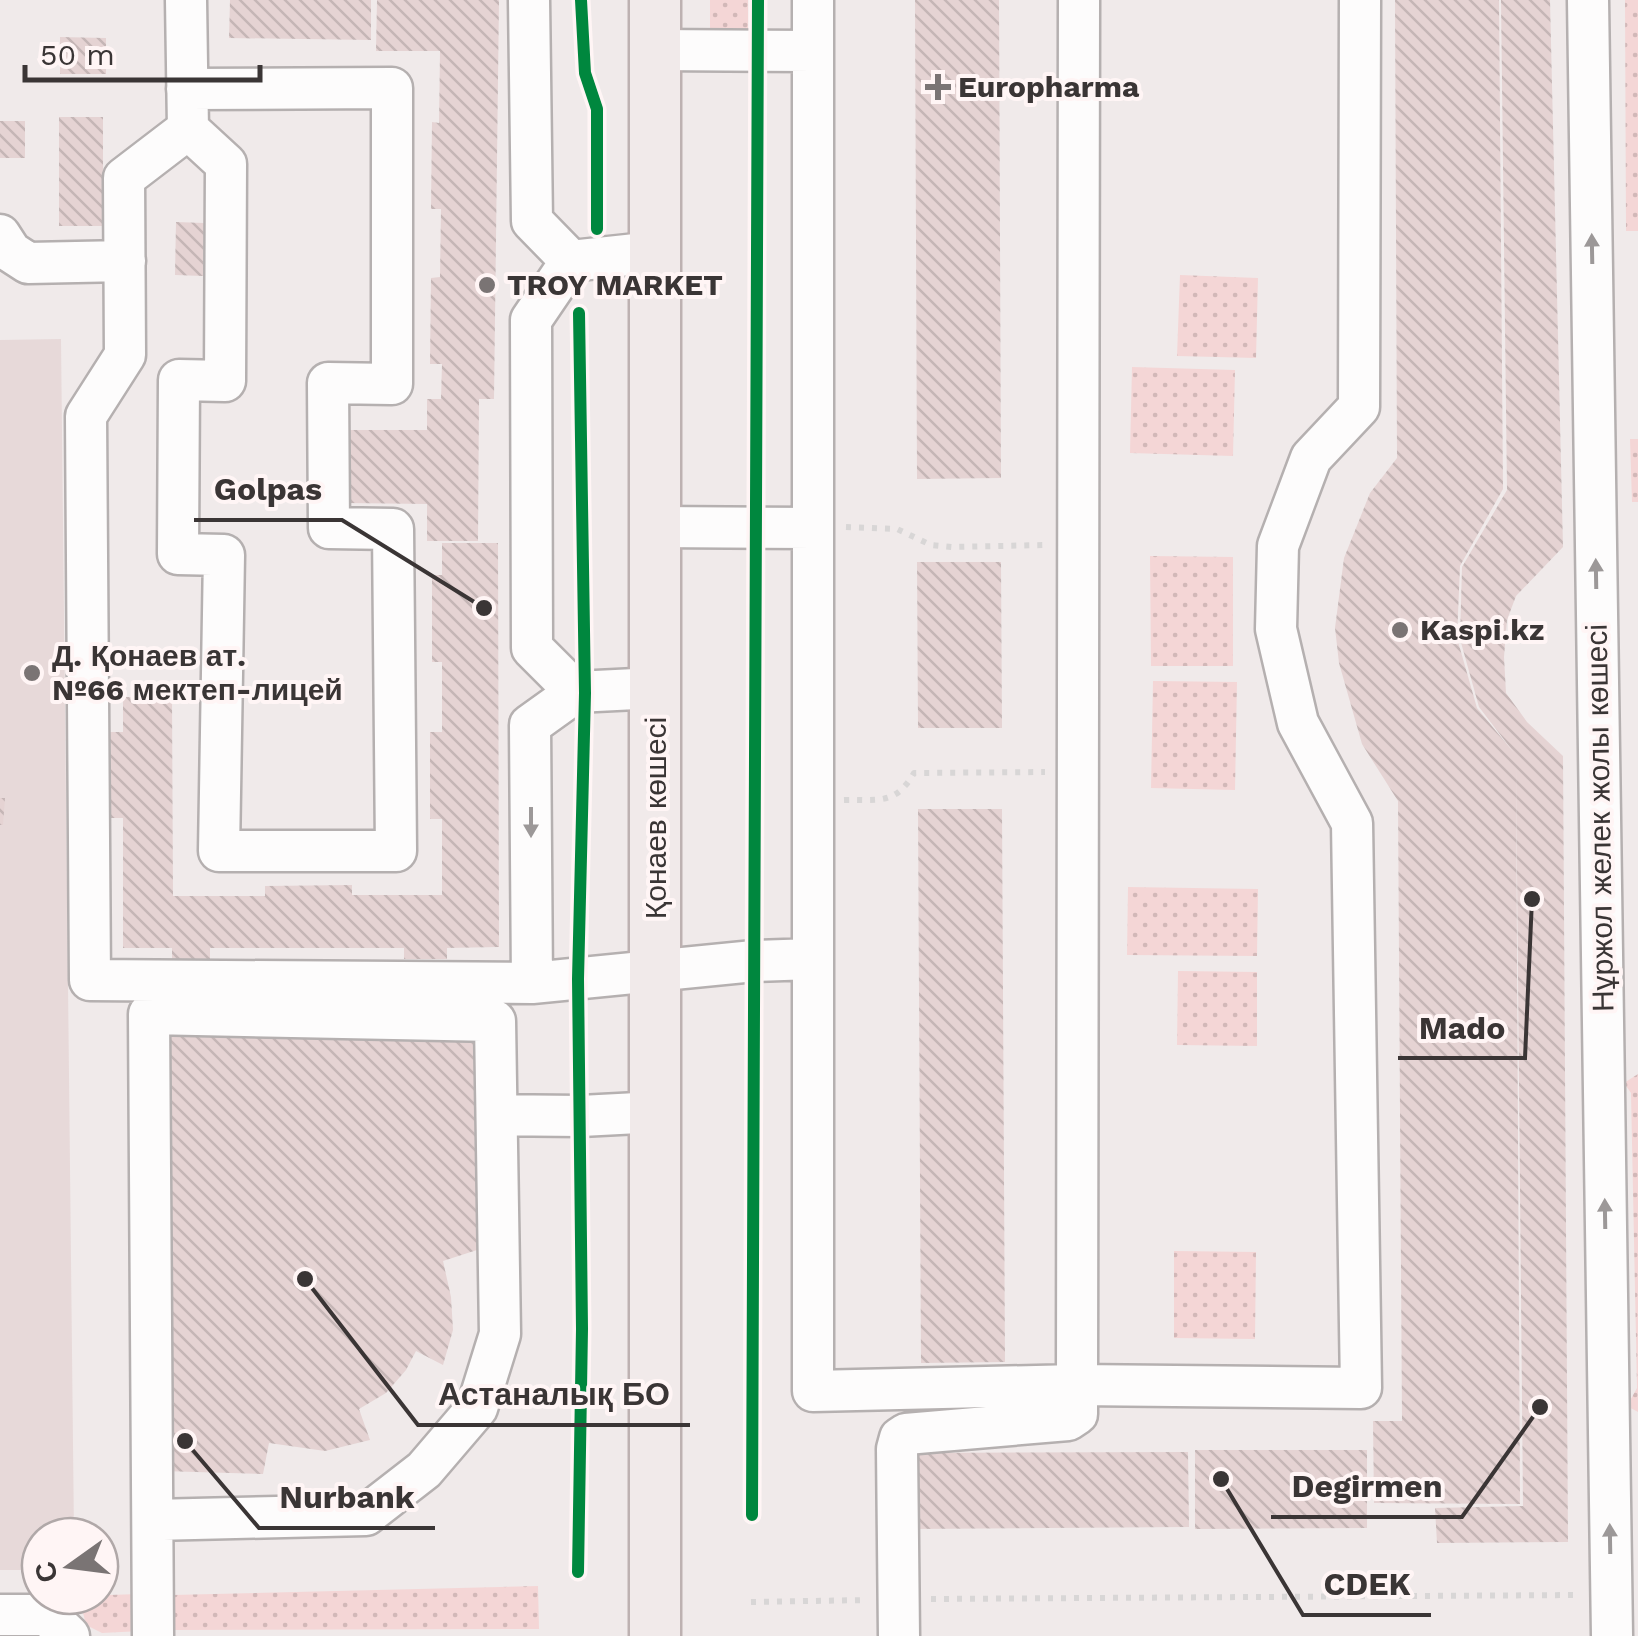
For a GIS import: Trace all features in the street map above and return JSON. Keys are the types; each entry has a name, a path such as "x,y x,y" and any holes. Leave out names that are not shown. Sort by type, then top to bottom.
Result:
{"main road":[{"name":"Қонаев көшесі","path":"655,0 655,1636"}],"street":[{"path":"186,0 187,89 188,129 226,164 225,380 179,380 178,554 224,555 219,852 396,852 393,529 329,528 328,437 328,383 392,384 392,88 187,89"},
{"path":"530,0 532,220 571,260"},
{"path":"813,0 813,1391 1076,1386 1361,1388 1352,823 1298,724 1276,629 1278,546 1311,458 1359,407 1360,0"},
{"path":"900,1618 900,1438 914,1432 1068,1420 1077,1414 1079,0"},
{"name":"Нұржол желек жолы көшесі","path":"1588,0 1612,1636"},
{"path":"655,50 813,50"},
{"path":"188,129 124,178 125,355 86,416 90,980 532,983 813,959"},
{"path":"0,235 11,252 28,263 124,262"},
{"path":"571,260 655,252"},
{"path":"571,260 531,320 532,648 576,692"},
{"path":"656,527 813,528"},
{"path":"532,983 530,725 576,692 656,688"},
{"path":"152,1636 149,1014 496,1021 500,1334 477,1408 424,1470 366,1515 154,1520"},
{"path":"496,1114 581,1116 657,1112"},
{"path":"0,1615 47,1615 69,1636"}],"path":[{"path":"813,528 897,529 931,545 952,548 1048,545"},
{"path":"813,800 891,799 914,774 1047,772"},
{"path":"744,1602 900,1618 1589,1595"}],"shaded area":[{"path":"710,0 748,0 748,38 710,39"},
{"path":"1625,0 1638,0 1638,231 1626,231"},
{"path":"1180,275 1258,278 1256,358 1177,356"},
{"name":"Д. Қонаев ат. №66 мектеп-лицей","path":"61,339 74,1516 20,1516 20,1570 0,1570 0,340"},
{"path":"1132,367 1235,370 1233,456 1130,453"},
{"path":"1630,439 1638,439 1638,502 1632,502"},
{"path":"1150,556 1233,557 1233,666 1151,666"},
{"path":"1153,681 1237,682 1235,790 1151,788"},
{"path":"1128,887 1258,889 1257,956 1127,955"},
{"path":"1178,971 1257,972 1257,1046 1177,1045"},
{"path":"1638,1074 1638,1412 1627,1406 1637,1388 1631,1093 1624,1083"},
{"path":"1174,1251 1256,1252 1255,1339 1174,1338"},
{"path":"538,1586 539,1629 171,1630 172,1595"},
{"path":"139,1594 141,1631 102,1633 86,1625 84,1616 120,1616 120,1595"}],"building":[{"path":"230,0 371,0 371,40 229,38"},
{"path":"377,0 499,0 494,399 479,399 478,541 427,541 427,504 346,503 346,430 427,430 427,399 441,399 442,364 430,364 431,278 440,277 441,209 431,209 432,122 439,123 440,51 376,51"},
{"path":"915,0 999,0 1001,478 917,479"},
{"path":"1395,0 1499,0 1503,489 1460,566 1457,638 1477,708 1515,754 1479,707 1460,639 1462,567 1507,490 1501,0 1550,0 1563,547 1516,596 1507,620 1504,657 1506,693 1527,722 1563,756 1568,1542 1437,1543 1435,1508 1523,1506 1516,765 1520,1504 1374,1503 1373,1421 1402,1421 1398,801 1362,744 1339,663 1335,628 1344,558 1370,493 1397,458"},
{"path":"60,37 106,38 106,74 60,74"},
{"path":"59,117 103,117 103,226 59,226"},
{"path":"0,121 25,121 25,158 0,158"},
{"path":"176,222 204,223 203,276 175,275"},
{"path":"442,543 498,543 499,947 447,948 447,959 404,959 404,948 210,948 210,959 172,959 172,948 123,948 123,818 109,818 109,732 123,732 123,697 172,697 173,896 265,896 265,886 352,885 352,895 442,895 442,819 430,819 430,732 442,732 442,662 432,662 432,575 442,575"},
{"path":"917,562 1001,562 1002,728 918,728"},
{"path":"0,798 5,798 3,825 0,825"},
{"path":"918,809 1002,809 1005,1362 921,1363"},
{"path":"166,1029 478,1033 477,1250 443,1261 453,1330 443,1365 416,1351 386,1393 359,1409 370,1440 325,1451 269,1443 263,1474 161,1471"},
{"path":"1195,1450 1367,1450 1367,1528 1195,1529"},
{"path":"1188,1452 1189,1527 910,1529 909,1453"}],"cycle path":[{"path":"581,0 585,73 597,109 597,229"},
{"path":"752,1515 758,0"},
{"path":"578,1572 582,1329 578,979 585,693 579,313"}],"place":[{"name":"Europharma","path":"938,87"},
{"name":"TROY MARKET","path":"487,285"},
{"name":"Golpas","path":"484,608"},
{"name":"Kaspi.kz","path":"1400,630"},
{"name":"Д. Қонаев ат. №66 мектеп-лицей","path":"32,673"},
{"name":"Mado","path":"1532,899"},
{"name":"Астаналық БО","path":"305,1279"},
{"name":"Degirmen","path":"1540,1407"},
{"name":"Nurbank","path":"185,1441"},
{"name":"CDEK","path":"1221,1479"}]}
